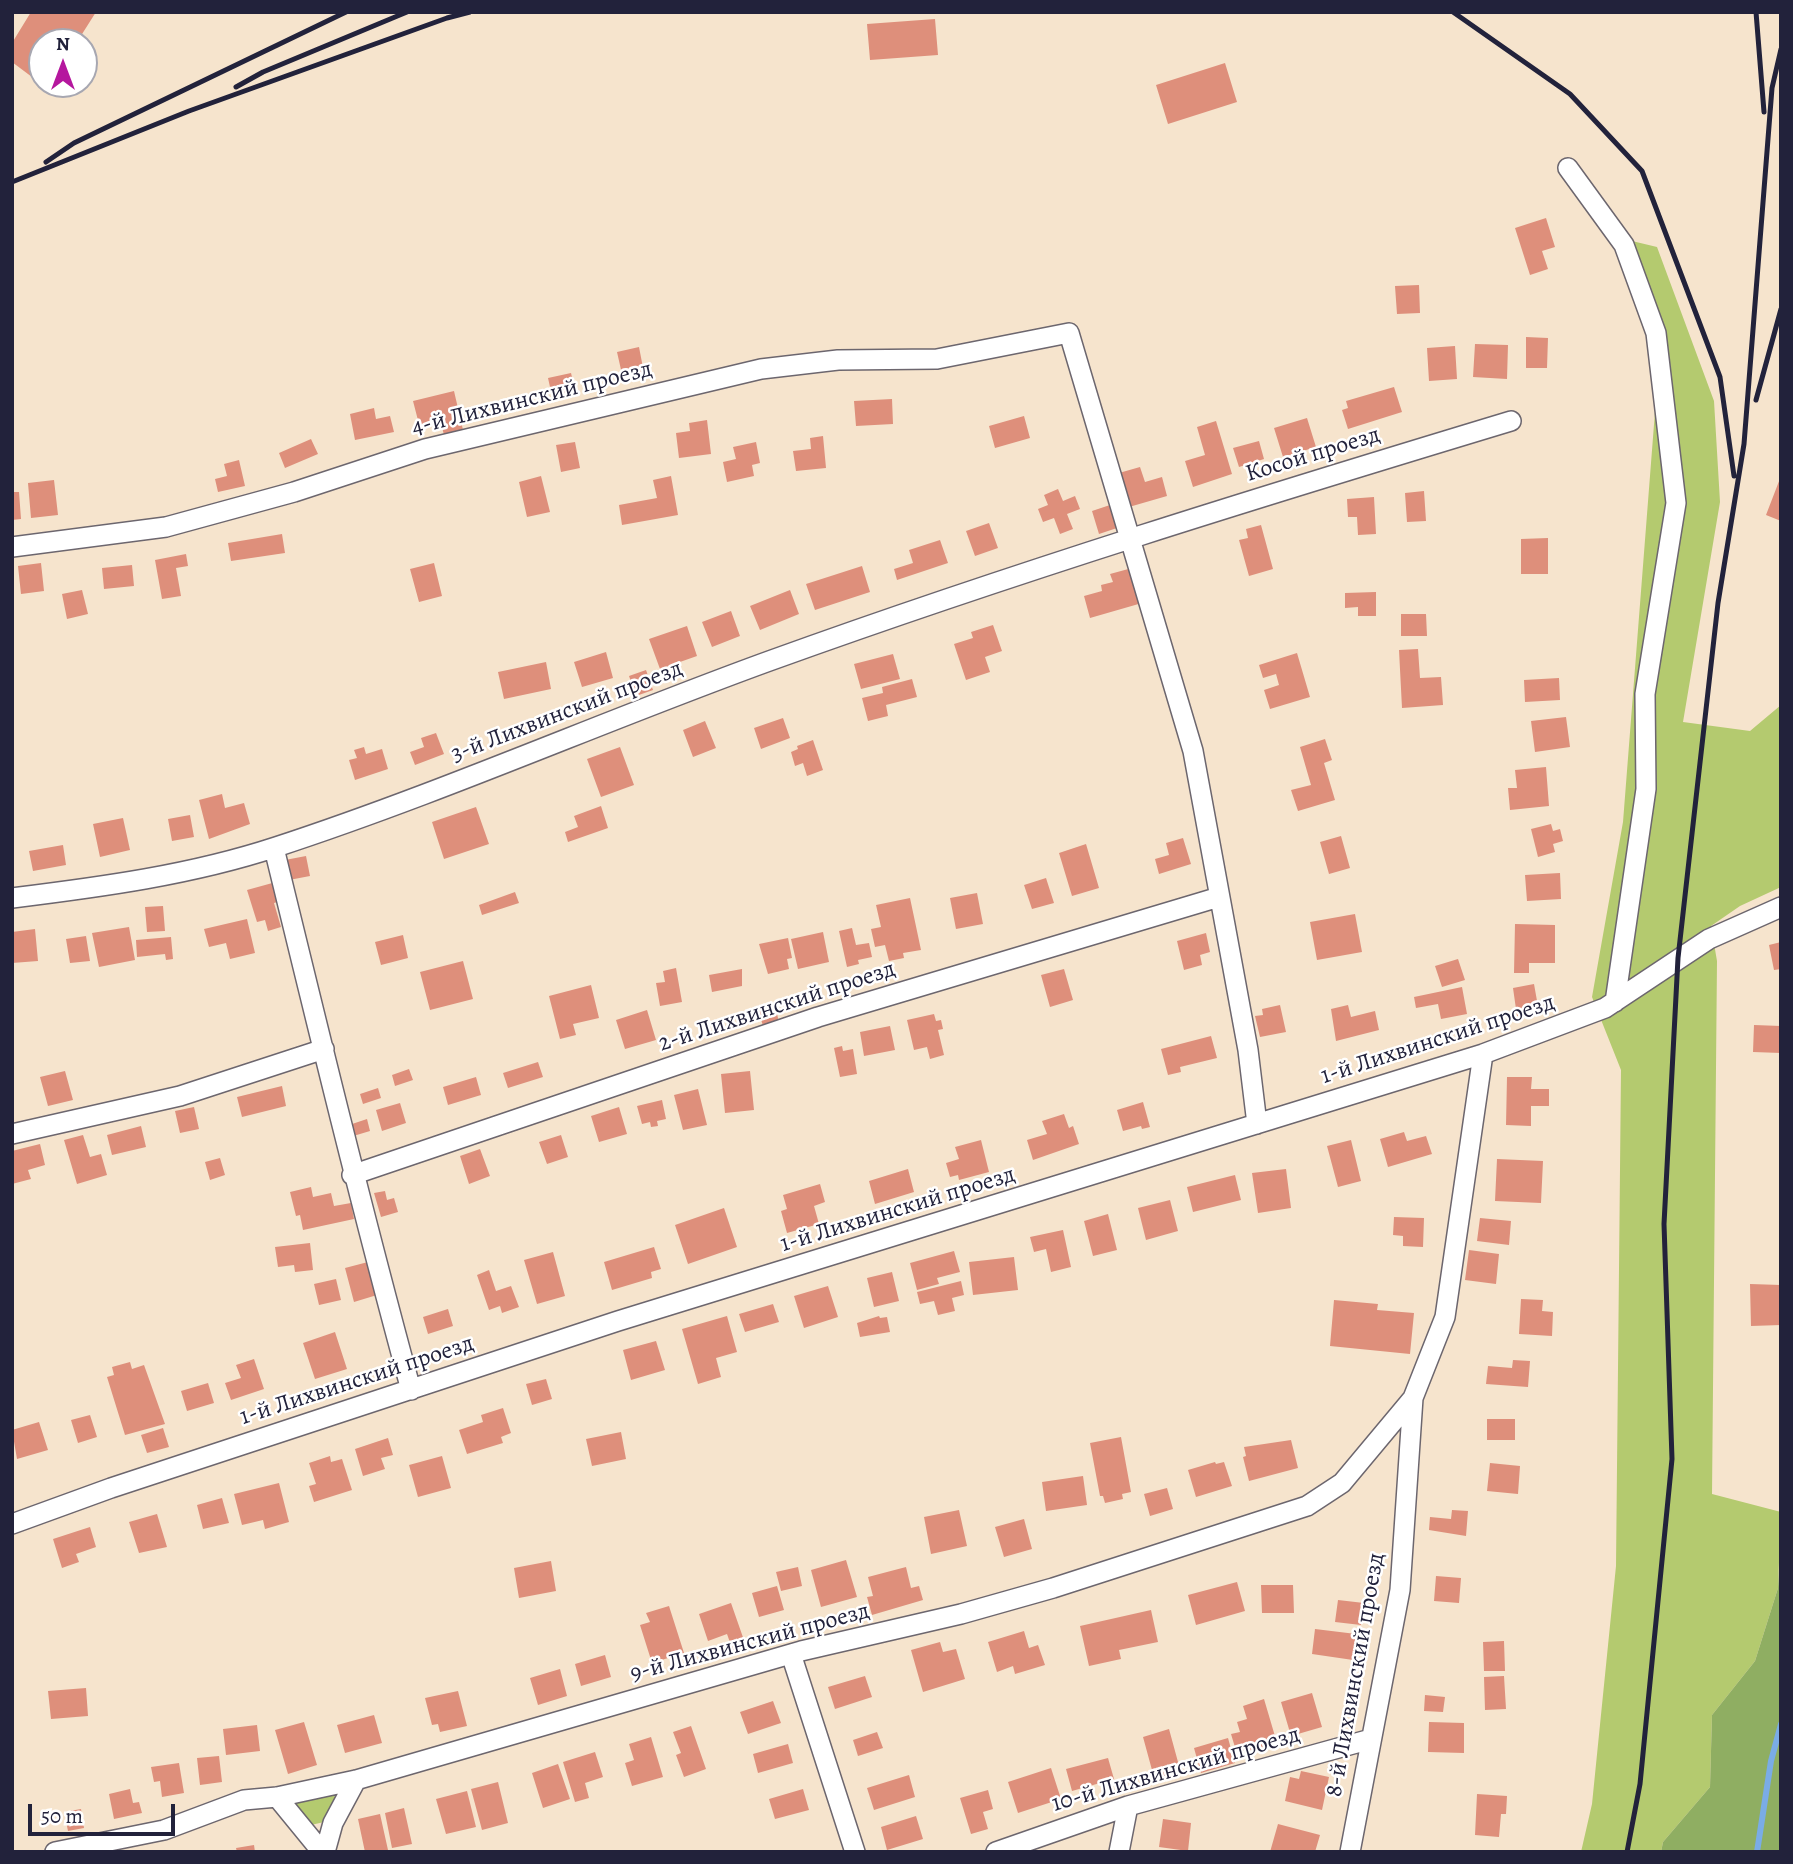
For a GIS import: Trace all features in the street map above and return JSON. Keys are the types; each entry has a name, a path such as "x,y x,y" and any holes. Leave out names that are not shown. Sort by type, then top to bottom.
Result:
{"street":[{"path":"1568,168 1624,244 1656,333 1676,503 1644,694 1646,789 1615,1002"},
{"name":"4-й Лихвинский проезд","path":"12,547 166,527 294,492 425,449 761,369 838,360 937,359 1069,333 1131,540"},
{"name":"Косой проезд","path":"1131,540 1230,505 1511,421"},
{"path":"1131,540 1193,751 1248,1051 1257,1124"},
{"name":"3-й Лихвинский проезд","path":"12,898 149,879 274,848 773,660 1131,540"},
{"path":"274,848 352,1175 411,1390"},
{"name":"2-й Лихвинский проезд","path":"352,1175 818,1017 1219,897"},
{"name":"1-й Лихвинский проезд","path":"12,1524 618,1321 1483,1054 1594,1014 1709,939 1781,907"},
{"path":"12,1134 180,1096 324,1049"},
{"name":"8-й Лихвинский проезд","path":"1350,1852 1400,1591 1413,1398 1441,1333 1447,1308 1483,1054"},
{"name":"9-й Лихвинский проезд","path":"55,1852 164,1830 236,1802 277,1797 356,1780 791,1654 1040,1592 1307,1506 1342,1483 1413,1398"},
{"path":"791,1654 855,1852"},
{"name":"10-й Лихвинский проезд","path":"996,1852 1128,1806 1371,1739"},
{"path":"323,1852 333,1823 356,1780"},
{"path":"277,1797 323,1852"},
{"path":"1119,1852 1128,1806"}],"green space":[{"path":"1632,241 1657,247 1714,401 1720,502 1683,722 1750,731 1781,705 1781,887 1740,906 1711,926 1717,961 1712,1494 1781,1512 1778,1588 1755,1661 1712,1715 1710,1787 1663,1842 1661,1852 1581,1852 1592,1804 1616,1566 1621,1070 1592,997 1623,822 1662,322"},
{"path":"1781,1532 1781,1852 1661,1852 1663,1842 1710,1787 1712,1715 1755,1661 1778,1588"},
{"path":"331,1792 336,1798 324,1822 311,1825 301,1817 293,1801"}],"building":[{"path":"31,12 96,12 86,28 28,28 28,74 12,62 12,43"},
{"path":"935,19 938,55 870,60 867,24"},
{"path":"1225,63 1237,102 1168,124 1156,85"},
{"path":"1546,218 1555,247 1542,251 1548,269 1530,275 1515,228"},
{"path":"1419,285 1420,313 1397,314 1395,286"},
{"path":"1526,337 1548,338 1547,368 1526,368"},
{"path":"1475,344 1508,345 1507,379 1473,377"},
{"path":"1455,346 1457,379 1429,381 1427,348"},
{"path":"639,347 645,378 624,383 617,352"},
{"path":"571,373 575,390 552,396 548,378"},
{"path":"1394,387 1402,412 1348,429 1342,410 1348,408 1346,401"},
{"path":"454,391 463,430 444,435 441,423 420,428 413,401"},
{"path":"892,399 893,424 856,426 854,401"},
{"path":"374,408 376,419 390,416 394,432 355,440 350,414"},
{"path":"1024,416 1030,438 995,448 989,426"},
{"path":"1307,418 1316,447 1283,457 1274,428"},
{"path":"707,420 711,454 679,458 676,433 690,431 689,423"},
{"path":"1216,421 1232,474 1193,487 1185,461 1205,455 1197,427"},
{"path":"823,436 826,468 796,471 793,451 811,449 810,438"},
{"path":"311,439 318,454 285,468 279,453"},
{"path":"1259,441 1264,459 1239,467 1233,448"},
{"path":"575,442 580,468 561,472 556,445"},
{"path":"756,442 760,463 752,465 754,476 727,482 723,462 736,459 733,447"},
{"path":"239,460 245,486 218,492 215,479 227,476 224,464"},
{"path":"1140,467 1145,482 1162,477 1167,496 1129,507 1119,473"},
{"path":"541,476 550,512 527,517 519,482"},
{"path":"671,476 678,515 622,525 619,505 657,498 653,480"},
{"path":"1781,476 1781,521 1766,515"},
{"path":"54,480 58,515 31,518 28,483"},
{"path":"1058,489 1063,501 1075,496 1080,509 1067,514 1073,529 1060,534 1054,518 1043,522 1038,509 1048,505 1044,495"},
{"path":"1424,491 1426,521 1407,522 1405,493"},
{"path":"12,492 19,492 21,519 12,520"},
{"path":"1374,497 1376,534 1358,535 1357,517 1348,517 1347,499"},
{"path":"1113,504 1120,527 1099,534 1092,511"},
{"path":"989,523 998,548 975,556 966,531"},
{"path":"1261,525 1273,569 1249,576 1239,540 1248,538 1246,529"},
{"path":"282,534 285,553 231,561 228,543"},
{"path":"1548,538 1548,574 1521,574 1521,539"},
{"path":"940,540 948,563 897,580 894,569 913,563 909,550"},
{"path":"186,554 188,566 176,568 181,596 162,599 155,560"},
{"path":"41,563 44,591 21,594 18,566"},
{"path":"434,563 442,596 419,602 410,569"},
{"path":"132,565 134,586 104,589 102,568"},
{"path":"862,566 870,592 815,610 806,584"},
{"path":"1132,568 1142,603 1090,618 1084,596 1102,591 1101,585 1113,582 1110,574"},
{"path":"82,590 88,614 67,619 62,594"},
{"path":"790,590 799,614 760,630 750,606"},
{"path":"1376,592 1376,616 1358,616 1358,607 1345,608 1345,593"},
{"path":"731,611 740,636 712,647 702,622"},
{"path":"1401,614 1426,614 1427,636 1401,636"},
{"path":"993,625 1002,651 985,657 990,672 966,680 954,644 973,638 971,632"},
{"path":"687,626 697,656 660,669 649,639"},
{"path":"1418,649 1420,678 1441,677 1443,705 1402,708 1399,650"},
{"path":"606,652 613,678 582,687 574,662"},
{"path":"1297,653 1310,697 1270,709 1264,690 1279,685 1276,674 1263,678 1259,665"},
{"path":"893,654 900,679 861,689 854,664"},
{"path":"546,662 551,689 504,699 498,672"},
{"path":"646,670 653,690 636,696 629,676"},
{"path":"1559,678 1560,700 1525,702 1524,680"},
{"path":"912,679 917,697 886,705 888,716 868,721 862,698 883,693 882,687"},
{"path":"1566,717 1570,747 1535,752 1531,721"},
{"path":"783,718 790,738 761,749 754,728"},
{"path":"705,721 716,748 693,757 683,730"},
{"path":"436,733 444,754 415,765 410,752 424,747 421,738"},
{"path":"1325,739 1332,760 1324,763 1335,800 1298,811 1291,790 1311,785 1300,747"},
{"path":"813,740 823,770 807,776 803,763 795,766 791,752 798,749 797,746"},
{"path":"364,747 366,754 382,749 388,769 355,780 349,760 357,758 354,750"},
{"path":"620,747 634,785 601,797 587,759"},
{"path":"1546,767 1549,806 1510,810 1508,788 1517,788 1515,770"},
{"path":"222,794 225,808 244,803 250,824 209,839 199,800"},
{"path":"601,806 608,828 568,842 565,832 578,827 574,816"},
{"path":"476,807 489,844 444,859 432,822"},
{"path":"190,815 194,837 172,841 168,819"},
{"path":"123,818 130,850 100,857 93,824"},
{"path":"1551,824 1553,831 1560,829 1563,841 1553,844 1555,852 1538,857 1531,829"},
{"path":"1341,836 1350,868 1329,874 1320,842"},
{"path":"1183,838 1191,864 1159,874 1155,859 1169,855 1166,843"},
{"path":"1086,844 1099,888 1072,896 1059,853"},
{"path":"63,845 66,865 33,871 29,851"},
{"path":"306,856 310,876 289,880 285,860"},
{"path":"1560,873 1561,899 1527,901 1525,875"},
{"path":"1046,878 1054,903 1032,909 1024,885"},
{"path":"276,882 281,901 274,903 281,927 268,931 265,920 257,922 247,890"},
{"path":"515,892 519,903 482,915 479,905"},
{"path":"977,893 983,924 956,929 950,898"},
{"path":"910,898 921,950 903,953 904,958 889,961 885,945 875,947 871,929 881,927 876,905"},
{"path":"163,906 165,931 147,932 145,907"},
{"path":"1355,914 1362,952 1317,960 1310,922"},
{"path":"247,919 255,953 230,959 226,943 209,947 204,929"},
{"path":"1515,924 1555,925 1555,963 1529,963 1529,973 1514,973"},
{"path":"129,927 135,960 99,967 92,933"},
{"path":"852,928 856,945 869,943 872,957 858,960 859,964 847,967 839,931"},
{"path":"35,929 38,961 12,963 12,932"},
{"path":"823,932 829,962 798,969 791,939"},
{"path":"1206,933 1210,952 1200,955 1202,965 1184,970 1177,941"},
{"path":"403,935 408,958 381,965 375,942"},
{"path":"86,936 90,961 70,963 66,939"},
{"path":"171,937 173,959 166,960 165,954 137,957 136,940"},
{"path":"788,938 792,958 787,959 789,969 768,974 759,944"},
{"path":"1781,942 1781,969 1774,970 1769,945"},
{"path":"1458,959 1465,980 1442,987 1435,966"},
{"path":"463,961 473,999 430,1010 420,972"},
{"path":"676,968 682,1002 660,1006 656,983 665,982 663,971"},
{"path":"742,969 742,986 712,992 709,975"},
{"path":"1064,969 1073,1000 1050,1007 1041,975"},
{"path":"1534,984 1539,1012 1517,1016 1513,988"},
{"path":"591,985 599,1018 573,1024 576,1035 560,1039 549,996"},
{"path":"1462,987 1467,1014 1441,1019 1438,1004 1416,1008 1414,997"},
{"path":"774,1002 779,1022 763,1026 757,1006"},
{"path":"1280,1005 1286,1032 1260,1037 1255,1016 1263,1015 1262,1009"},
{"path":"1348,1005 1351,1017 1375,1011 1379,1030 1336,1041 1331,1009"},
{"path":"647,1010 656,1040 625,1049 616,1020"},
{"path":"934,1014 936,1021 941,1020 943,1029 938,1030 944,1055 930,1059 927,1047 914,1050 907,1020"},
{"path":"1754,1025 1781,1026 1781,1053 1753,1052"},
{"path":"890,1026 895,1050 864,1056 860,1032"},
{"path":"1211,1036 1217,1058 1180,1067 1181,1072 1168,1075 1161,1049"},
{"path":"842,1046 843,1051 853,1049 857,1074 840,1077 834,1048"},
{"path":"538,1062 543,1077 508,1088 503,1073"},
{"path":"409,1069 413,1080 395,1086 392,1075"},
{"path":"65,1071 73,1100 48,1106 40,1077"},
{"path":"750,1071 754,1110 725,1113 721,1074"},
{"path":"476,1077 481,1095 448,1105 443,1087"},
{"path":"1507,1077 1532,1077 1531,1089 1549,1089 1549,1106 1531,1106 1531,1126 1506,1125"},
{"path":"282,1086 286,1106 242,1117 237,1097"},
{"path":"378,1088 381,1098 363,1104 360,1094"},
{"path":"698,1089 707,1125 683,1130 674,1095"},
{"path":"662,1100 666,1119 657,1121 658,1126 651,1127 650,1122 642,1124 637,1106"},
{"path":"1143,1102 1150,1127 1142,1129 1141,1126 1123,1131 1117,1110"},
{"path":"400,1103 406,1123 382,1131 376,1110"},
{"path":"194,1107 199,1129 180,1133 175,1111"},
{"path":"619,1107 627,1134 599,1142 591,1116"},
{"path":"1064,1114 1069,1128 1073,1126 1079,1144 1033,1160 1027,1140 1047,1134 1042,1121"},
{"path":"367,1119 370,1131 350,1137 346,1126"},
{"path":"141,1126 146,1147 112,1155 107,1135"},
{"path":"1404,1132 1407,1141 1426,1136 1432,1154 1388,1167 1380,1139"},
{"path":"83,1135 90,1157 101,1154 107,1175 77,1184 64,1140"},
{"path":"561,1135 568,1157 547,1164 539,1142"},
{"path":"981,1140 989,1172 959,1180 958,1175 950,1177 946,1163 959,1159 955,1147"},
{"path":"1351,1140 1361,1181 1338,1187 1327,1146"},
{"path":"40,1144 45,1165 28,1170 31,1179 12,1184 12,1151"},
{"path":"480,1149 490,1176 469,1184 460,1156"},
{"path":"220,1158 225,1175 210,1180 205,1162"},
{"path":"1497,1159 1543,1161 1541,1203 1495,1201"},
{"path":"908,1169 914,1192 875,1204 869,1181"},
{"path":"1286,1169 1291,1208 1258,1213 1252,1173"},
{"path":"1235,1175 1241,1200 1193,1212 1187,1187"},
{"path":"820,1184 825,1202 814,1206 819,1224 787,1233 781,1211 787,1209 783,1195"},
{"path":"311,1187 313,1197 331,1193 334,1206 351,1203 354,1219 303,1230 290,1192"},
{"path":"385,1191 387,1200 394,1198 398,1212 381,1217 374,1193"},
{"path":"1170,1200 1178,1231 1146,1240 1138,1208"},
{"path":"724,1208 737,1247 688,1264 675,1225"},
{"path":"1108,1214 1117,1250 1093,1256 1084,1221"},
{"path":"1394,1217 1424,1218 1423,1247 1403,1246 1403,1236 1393,1235"},
{"path":"1480,1218 1511,1221 1509,1245 1477,1241"},
{"path":"1063,1230 1071,1267 1051,1272 1046,1249 1034,1252 1030,1237"},
{"path":"310,1243 313,1270 295,1272 294,1265 278,1267 275,1247"},
{"path":"654,1247 661,1269 651,1272 652,1278 612,1290 604,1262"},
{"path":"1469,1250 1499,1254 1496,1284 1465,1280"},
{"path":"954,1251 960,1272 937,1278 939,1284 917,1290 910,1263"},
{"path":"553,1252 565,1296 537,1304 524,1260"},
{"path":"1014,1257 1018,1290 973,1295 969,1262"},
{"path":"368,1262 377,1295 354,1302 345,1268"},
{"path":"489,1270 496,1291 511,1286 519,1307 502,1313 500,1306 489,1310 477,1275"},
{"path":"892,1272 899,1301 874,1307 867,1278"},
{"path":"336,1279 341,1300 319,1305 314,1284"},
{"path":"961,1281 964,1295 952,1298 955,1311 938,1315 934,1301 920,1304 917,1292"},
{"path":"1750,1284 1781,1285 1781,1325 1751,1326"},
{"path":"828,1286 838,1317 804,1328 794,1296"},
{"path":"1521,1299 1543,1300 1542,1311 1553,1312 1552,1336 1519,1334"},
{"path":"1334,1300 1378,1304 1377,1310 1414,1313 1410,1354 1330,1346"},
{"path":"773,1304 779,1322 745,1332 739,1314"},
{"path":"448,1309 453,1326 428,1334 423,1317"},
{"path":"727,1316 737,1352 716,1358 721,1377 698,1384 682,1329"},
{"path":"879,1316 887,1317 890,1332 860,1337 857,1323"},
{"path":"335,1332 347,1369 315,1379 303,1343"},
{"path":"656,1341 665,1370 631,1380 623,1350"},
{"path":"254,1359 264,1389 231,1400 225,1383 241,1378 236,1365"},
{"path":"1513,1360 1530,1361 1528,1387 1486,1384 1488,1366 1512,1368"},
{"path":"130,1362 132,1369 144,1365 165,1424 125,1435 107,1377 114,1375 112,1367"},
{"path":"546,1379 552,1399 532,1405 526,1384"},
{"path":"208,1383 214,1403 187,1411 181,1391"},
{"path":"503,1408 511,1433 501,1437 503,1443 467,1454 459,1430 483,1422 481,1415"},
{"path":"90,1415 97,1437 78,1443 71,1420"},
{"path":"1487,1419 1515,1419 1515,1440 1487,1440"},
{"path":"39,1422 48,1450 17,1459 12,1430"},
{"path":"163,1428 169,1447 147,1453 141,1435"},
{"path":"621,1432 626,1459 592,1466 586,1439"},
{"path":"1121,1437 1131,1492 1122,1494 1123,1499 1105,1503 1103,1496 1100,1496 1090,1443"},
{"path":"388,1438 393,1455 381,1458 385,1469 363,1476 355,1449"},
{"path":"1291,1440 1298,1468 1249,1481 1243,1457 1246,1456 1244,1447"},
{"path":"330,1456 331,1462 342,1459 352,1490 314,1502 309,1486 316,1484 309,1463"},
{"path":"442,1456 451,1488 418,1497 409,1465"},
{"path":"1224,1462 1232,1486 1196,1497 1188,1470"},
{"path":"1490,1463 1520,1466 1518,1494 1487,1491"},
{"path":"1083,1476 1087,1505 1046,1511 1042,1482"},
{"path":"279,1483 289,1522 265,1529 263,1520 242,1525 234,1494"},
{"path":"1167,1488 1173,1509 1150,1516 1144,1494"},
{"path":"222,1498 229,1523 203,1529 197,1505"},
{"path":"959,1510 967,1546 931,1554 924,1517"},
{"path":"1452,1510 1468,1511 1466,1536 1429,1530 1430,1517 1451,1519"},
{"path":"157,1514 167,1547 139,1553 129,1522"},
{"path":"1024,1519 1032,1549 1004,1557 995,1527"},
{"path":"90,1527 96,1547 76,1554 79,1562 62,1568 53,1539"},
{"path":"846,1560 857,1597 821,1607 811,1570"},
{"path":"551,1561 556,1591 519,1598 514,1568"},
{"path":"798,1567 802,1586 781,1591 776,1572"},
{"path":"906,1567 911,1588 919,1586 923,1600 872,1615 867,1597 873,1596 868,1577"},
{"path":"1436,1576 1461,1578 1459,1603 1434,1601"},
{"path":"1237,1582 1245,1611 1196,1625 1188,1595"},
{"path":"1261,1585 1293,1585 1294,1613 1262,1613"},
{"path":"777,1586 784,1610 759,1617 752,1593"},
{"path":"1338,1600 1364,1603 1361,1625 1335,1622"},
{"path":"731,1603 746,1646 733,1651 727,1634 708,1641 699,1614"},
{"path":"669,1606 684,1653 652,1663 640,1625 650,1622 646,1613"},
{"path":"1151,1610 1158,1642 1119,1650 1121,1659 1089,1666 1080,1626"},
{"path":"1315,1629 1356,1634 1353,1660 1312,1654"},
{"path":"1024,1631 1029,1648 1038,1645 1045,1665 1015,1674 1013,1666 997,1672 988,1642"},
{"path":"1504,1641 1505,1671 1484,1671 1483,1642"},
{"path":"940,1642 943,1652 956,1649 965,1679 923,1692 911,1650"},
{"path":"605,1655 611,1677 581,1686 575,1664"},
{"path":"560,1669 567,1696 538,1705 530,1678"},
{"path":"865,1676 872,1697 835,1709 828,1687"},
{"path":"1504,1676 1506,1709 1485,1710 1484,1677"},
{"path":"86,1688 88,1716 51,1719 48,1691"},
{"path":"458,1691 467,1726 440,1732 438,1724 432,1725 425,1698"},
{"path":"1312,1693 1322,1727 1291,1736 1281,1702"},
{"path":"1425,1695 1445,1697 1443,1712 1424,1711"},
{"path":"1264,1699 1277,1743 1237,1754 1231,1734 1240,1732 1237,1722 1247,1719 1243,1706"},
{"path":"773,1701 781,1723 748,1734 740,1712"},
{"path":"374,1715 382,1743 345,1753 337,1725"},
{"path":"304,1722 317,1765 288,1774 275,1730"},
{"path":"1429,1722 1464,1723 1464,1753 1428,1752"},
{"path":"257,1725 260,1751 226,1755 223,1729"},
{"path":"691,1726 706,1769 684,1777 676,1755 681,1753 673,1732"},
{"path":"1169,1729 1181,1773 1155,1781 1143,1737"},
{"path":"877,1732 883,1748 858,1756 853,1740"},
{"path":"651,1737 663,1777 632,1786 625,1763 634,1760 629,1744"},
{"path":"1228,1738 1235,1763 1201,1773 1194,1748"},
{"path":"788,1744 793,1763 758,1773 753,1754"},
{"path":"595,1752 603,1777 585,1783 589,1798 575,1802 563,1762"},
{"path":"219,1756 222,1782 200,1785 197,1758"},
{"path":"1108,1758 1114,1779 1072,1791 1066,1769"},
{"path":"179,1763 184,1793 162,1797 160,1781 154,1782 151,1767"},
{"path":"558,1764 570,1799 543,1808 532,1773"},
{"path":"1051,1768 1061,1799 1018,1813 1008,1782"},
{"path":"1301,1771 1329,1777 1322,1810 1285,1801 1290,1777 1299,1779"},
{"path":"909,1775 915,1797 874,1810 867,1788"},
{"path":"498,1782 508,1823 482,1830 471,1789"},
{"path":"130,1789 133,1803 139,1802 142,1813 114,1819 109,1794"},
{"path":"803,1789 809,1810 775,1819 769,1799"},
{"path":"988,1790 993,1809 983,1812 988,1829 971,1834 960,1798"},
{"path":"467,1791 476,1827 446,1834 436,1799"},
{"path":"1477,1794 1507,1796 1506,1814 1501,1814 1499,1837 1475,1835"},
{"path":"404,1808 412,1844 392,1848 385,1813"},
{"path":"81,1809 84,1828 68,1831 64,1812"},
{"path":"380,1814 388,1850 365,1852 358,1819"},
{"path":"916,1816 923,1839 887,1850 881,1827"},
{"path":"1163,1819 1191,1823 1188,1851 1159,1847"},
{"path":"1278,1824 1320,1835 1315,1852 1270,1852"},
{"path":"254,1845 255,1852 237,1852 236,1848"}],"waterway":[{"path":"1757,1852 1771,1761 1781,1724"}],"railway":[{"path":"46,162 74,143 346,12"},
{"path":"236,87 263,72 407,12"},
{"path":"12,182 189,111 470,12"},
{"path":"1453,12 1570,94 1642,171 1720,377 1734,476"},
{"path":"1756,12 1764,112"},
{"path":"1627,1852 1640,1784 1672,1459 1664,1224 1678,958 1718,603 1744,444 1772,88 1781,49"},
{"path":"1756,400 1781,309"}]}
